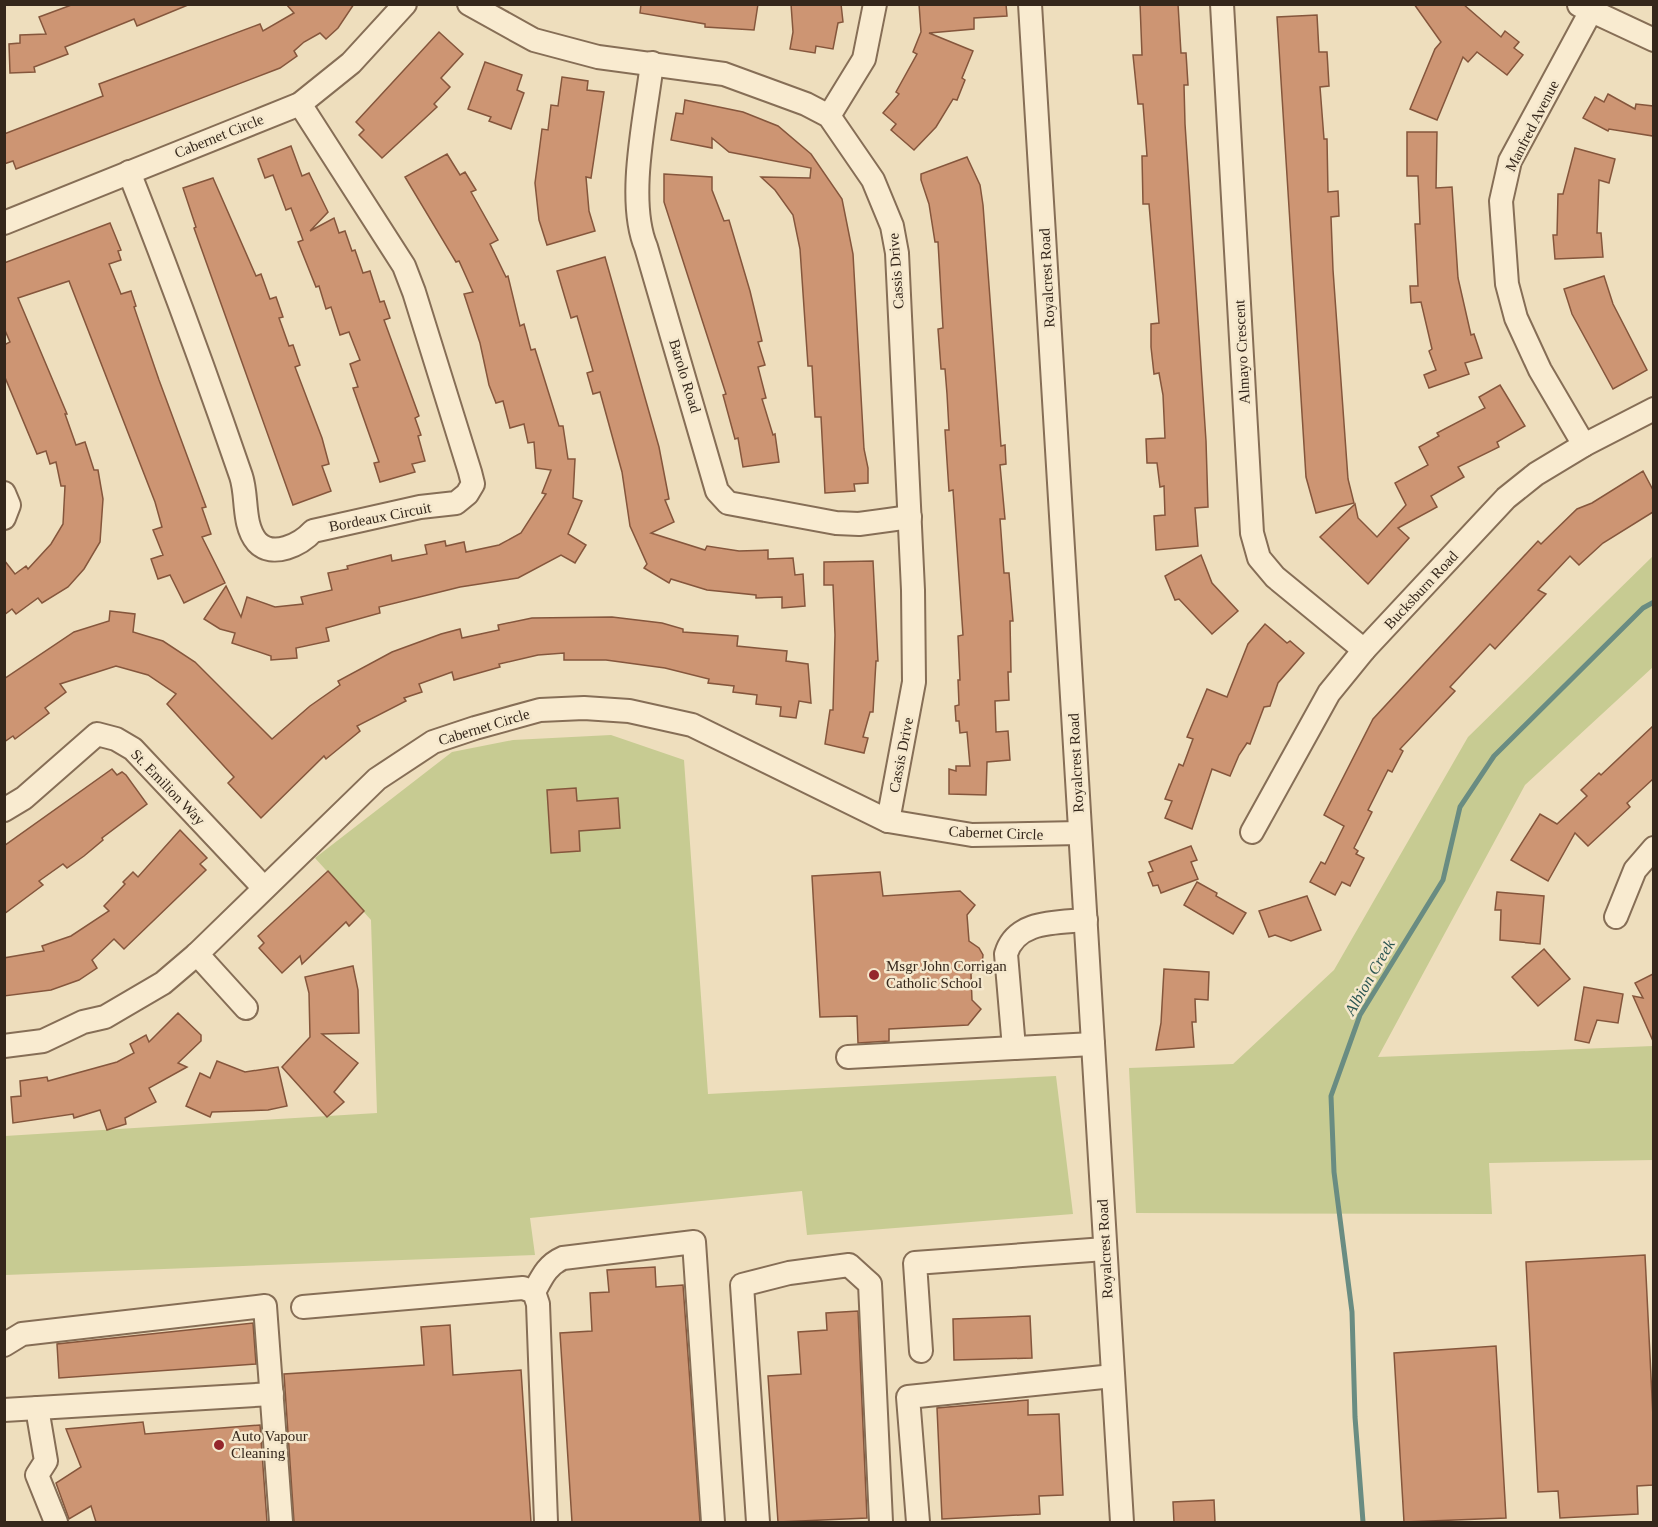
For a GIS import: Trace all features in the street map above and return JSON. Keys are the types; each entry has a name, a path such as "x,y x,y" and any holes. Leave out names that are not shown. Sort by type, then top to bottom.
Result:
{"street":[{"name":"Cabernet Circle","path":"4,223 300,104 351,63 405,4"},
{"name":"Cassis Drive","path":"469,4 534,40 598,57 724,74 806,104 829,116 861,159 886,207 897,253 910,517 914,682 888,821"},
{"path":"829,116 864,59 875,4"},
{"name":"Royalcrest Road","path":"1030,4 1122,1522"},
{"name":"Almayo Crescent","path":"1222,4 1252,533 1259,558 1275,577 1364,650"},
{"path":"1585,8 1653,40"},
{"name":"Manfred Avenue","path":"1584,445 1540,370 1516,318 1507,284 1501,201 1510,161 1585,8"},
{"name":"Barolo Road","path":"652,63 638,181 639,230 646,247 717,491 728,503 836,523 859,524 910,517"},
{"name":"Bordeaux Circuit","path":"129,172 202,360 246,490 250,529 258,542 273,549 285,550 304,540 313,531 420,507 456,503 467,494 473,484 471,472 404,266 300,104"},
{"name":"Bucksburn Road","path":"1252,832 1329,693 1364,650 1518,487 1584,445 1653,409"},
{"path":"4,493 9,504 4,518"},
{"name":"Cabernet Circle","path":"4,1046 44,1041 83,1022 105,1017 163,983 197,954 377,780 412,754 433,742 540,710 584,708 629,711 692,725 888,821 972,835 1080,833"},
{"name":"St. Emilion Way","path":"4,810 24,798 97,734 116,739 133,749 264,888"},
{"path":"1616,917 1635,870 1653,848"},
{"path":"1014,1048 1006,954 1010,942 1020,932 1041,924 1086,920"},
{"path":"197,954 246,1008"},
{"path":"848,1056 1093,1044"},
{"path":"546,1522 538,1304 534,1292 545,1270 553,1262 563,1258 694,1242 713,1522"},
{"path":"921,1351 915,1263 1105,1249"},
{"path":"758,1522 742,1285 789,1273 849,1265 870,1284 881,1522"},
{"path":"303,1307 523,1288 534,1292"},
{"path":"4,1345 22,1334 265,1306 281,1522"},
{"path":"918,1522 908,1397 1113,1376"},
{"path":"4,1410 272,1394"},
{"path":"37,1408 46,1461 37,1475 56,1522"}],"green space":[{"path":"1653,556 1653,667 1525,785 1378,1057 1653,1046 1653,1160 1489,1163 1492,1214 1136,1213 1129,1068 1233,1064 1334,970 1468,737"},
{"path":"611,735 684,760 708,1094 1056,1076 1073,1214 807,1235 802,1191 530,1218 535,1255 5,1275 5,1136 377,1113 371,920 315,858 452,752 513,740"}],"building":[{"path":"74,4 188,5 137,26 134,19 65,47 68,54 34,67 35,72 10,73 9,44 20,43 20,35 46,34 39,17"},
{"path":"286,4 354,4 338,28 326,39 320,33 304,42 294,51 297,56 280,68 16,169 13,161 4,164 4,134 103,96 99,84 260,24 263,31 294,13"},
{"path":"641,4 758,4 754,30 705,27 705,24 640,13"},
{"path":"791,4 841,4 843,22 838,23 833,49 816,46 815,53 790,49 793,32"},
{"path":"919,4 1006,4 1007,16 974,18 974,29 929,33 973,51 962,78 965,80 957,100 953,99 936,127 914,150 891,130 896,124 883,113 899,94 896,92 917,54 913,52 921,32"},
{"path":"1140,4 1178,4 1181,53 1186,53 1188,85 1184,85 1185,124 1206,441 1208,507 1195,508 1198,546 1156,550 1154,516 1165,515 1164,486 1160,487 1157,463 1147,463 1146,439 1165,438 1163,395 1159,373 1154,374 1151,347 1151,324 1159,323 1149,204 1143,204 1142,156 1147,156 1143,104 1138,104 1133,55 1142,55"},
{"path":"1414,4 1463,4 1501,37 1505,31 1519,42 1514,48 1523,55 1507,75 1477,52 1468,62 1463,57 1437,120 1410,109 1435,49 1441,42"},
{"path":"1317,15 1319,52 1327,52 1329,86 1320,87 1324,139 1327,139 1328,192 1338,191 1339,216 1331,217 1333,270 1348,479 1354,503 1316,513 1306,477 1277,17"},
{"path":"439,32 463,54 441,78 450,87 434,104 437,107 382,158 359,135 364,130 356,122"},
{"path":"485,62 522,75 517,90 524,93 511,129 489,121 491,117 468,109"},
{"path":"562,77 588,81 587,90 604,92 591,178 586,177 589,211 595,231 547,245 539,220 535,183 542,129 548,130 551,105 558,106"},
{"path":"1608,94 1635,109 1636,104 1653,106 1653,136 1609,129 1608,131 1583,118 1595,97 1604,102"},
{"path":"685,100 743,112 778,126 811,154 842,199 853,254 864,449 868,468 868,483 854,484 855,491 825,493 821,417 815,417 812,366 808,366 800,249 793,215 775,190 761,177 810,178 811,168 729,152 712,138 712,148 671,140 676,113 683,114"},
{"path":"1407,132 1437,132 1436,188 1452,187 1458,278 1471,335 1474,334 1482,358 1465,363 1469,374 1429,388 1424,375 1436,370 1429,351 1432,349 1421,302 1411,303 1410,286 1418,286 1415,224 1420,224 1418,176 1407,176"},
{"path":"291,146 302,176 309,173 328,212 310,231 334,218 339,233 345,231 363,273 370,271 380,302 384,301 390,318 384,320 419,416 415,418 421,435 418,436 425,461 412,464 415,472 380,482 374,463 379,462 353,388 358,387 350,364 360,360 349,332 340,335 331,307 326,309 319,286 316,287 298,242 303,240 291,208 286,210 273,175 265,178 258,159"},
{"path":"1575,148 1615,159 1609,183 1599,180 1597,233 1601,233 1603,257 1555,259 1553,235 1557,235 1558,194 1563,194"},
{"path":"447,154 460,175 465,172 476,190 471,192 498,240 490,244 506,277 508,276 520,326 524,324 531,350 535,349 559,426 563,426 568,459 575,459 573,498 582,501 568,534 586,545 575,563 561,555 518,578 460,587 379,607 380,613 326,628 329,641 296,648 297,658 271,660 271,656 232,643 235,633 220,629 204,619 226,586 241,617 247,597 275,607 303,604 301,597 332,590 328,573 348,569 347,566 391,555 392,561 427,554 425,545 445,541 446,546 464,542 466,552 499,545 521,533 546,494 542,493 551,470 536,468 534,442 528,443 524,424 510,428 503,401 496,403 489,385 480,343 464,294 473,292 459,261 456,262 405,177"},
{"path":"967,157 980,185 983,205 1001,446 1005,445 1006,464 1000,465 1005,519 1000,519 1004,573 1009,573 1013,621 1010,621 1009,700 995,701 996,732 1008,731 1010,760 987,762 986,795 949,794 949,769 956,771 956,766 970,766 967,732 960,733 955,706 959,705 958,636 963,635 953,490 949,491 945,430 949,430 945,369 941,369 938,329 943,328 938,242 935,242 929,204 921,180 921,174"},
{"path":"664,174 712,177 712,190 724,221 729,220 762,341 758,342 765,365 758,367 766,398 762,399 773,435 775,434 779,462 743,467 738,438 735,439 723,395 726,394 664,202"},
{"path":"213,178 256,276 261,274 270,299 276,297 283,317 279,318 289,346 293,345 300,365 295,367 322,438 329,464 322,466 331,491 293,505 194,228 196,227 183,188"},
{"path":"110,223 121,250 118,251 121,260 109,264 121,294 131,291 136,306 134,307 159,380 206,507 202,508 211,534 202,537 225,583 184,603 170,575 158,579 151,559 163,555 153,530 162,527 155,502 69,281 18,298 67,414 65,414 76,445 85,442 94,470 98,470 103,499 100,542 84,569 68,587 42,603 38,598 16,614 12,609 4,615 4,560 15,574 26,566 28,569 51,544 63,524 65,486 61,486 56,462 50,464 46,451 37,454 4,375 4,345 10,342 4,328 4,263"},
{"path":"605,257 659,447 669,499 665,500 674,522 651,533 705,550 707,546 739,551 768,550 768,559 793,558 795,575 803,574 805,606 782,608 782,597 756,598 756,595 707,590 671,579 669,583 644,568 647,564 630,526 622,472 600,392 593,394 587,373 593,371 577,316 571,318 557,271"},
{"path":"1604,276 1613,304 1647,370 1613,389 1572,314 1564,289"},
{"path":"1500,385 1525,426 1497,442 1499,447 1458,467 1464,477 1431,496 1437,507 1398,528 1409,538 1368,584 1320,537 1355,504 1358,518 1377,537 1406,505 1395,483 1428,465 1419,447 1439,436 1437,433 1485,408 1479,397"},
{"path":"1643,471 1653,490 1653,512 1603,543 1579,565 1570,556 1538,590 1546,594 1495,649 1490,644 1450,687 1455,691 1400,749 1403,751 1392,772 1388,770 1368,810 1372,812 1354,848 1358,851 1356,854 1364,858 1350,886 1342,882 1335,895 1310,882 1321,862 1325,864 1344,826 1324,815 1373,719 1538,541 1541,544 1577,509 1592,503"},
{"path":"1201,555 1212,583 1238,611 1212,634 1179,599 1175,600 1165,576"},
{"path":"873,561 878,661 876,661 873,712 870,712 863,737 868,738 864,753 825,744 830,710 833,710 835,635 833,585 824,585 824,562"},
{"path":"110,611 135,614 133,632 163,641 195,662 272,739 310,706 340,685 338,681 392,652 460,629 462,638 499,630 498,625 532,618 612,617 662,623 683,629 683,632 738,636 737,646 787,651 786,661 808,664 811,703 799,701 796,718 780,716 781,707 756,704 757,695 733,692 734,686 708,683 709,679 665,668 606,660 564,660 564,653 538,655 499,664 500,667 454,680 452,672 419,684 422,692 404,698 406,701 357,726 360,731 326,759 324,756 261,818 228,783 234,777 167,704 176,694 148,675 116,666 60,684 66,692 45,708 49,713 15,739 13,736 4,742 4,679 74,632 109,621"},
{"path":"1265,624 1287,643 1290,641 1304,653 1278,683 1270,706 1264,707 1250,744 1247,743 1239,755 1230,776 1212,769 1192,829 1165,818 1172,801 1165,799 1179,764 1183,766 1193,739 1187,737 1207,689 1227,697 1248,644"},
{"path":"1653,726 1653,779 1627,803 1630,807 1588,846 1575,833 1548,881 1511,860 1540,814 1557,824 1587,796 1581,790 1599,773 1601,775"},
{"path":"112,769 117,775 122,772 126,775 147,804 102,838 103,840 84,856 67,868 63,864 39,881 43,885 4,914 4,846"},
{"path":"576,788 577,801 618,798 620,828 579,831 580,851 551,853 547,790"},
{"path":"180,830 207,858 200,864 206,870 124,949 114,939 92,960 97,968 79,980 51,990 4,996 4,958 44,951 42,946 71,936 109,911 104,906 125,884 123,882 133,872 138,877"},
{"path":"1191,846 1197,860 1191,862 1198,879 1161,893 1158,885 1153,886 1148,873 1153,871 1149,862"},
{"path":"328,871 364,911 349,926 346,922 302,964 300,956 282,973 259,948 264,943 258,936"},
{"path":"880,872 883,896 960,891 975,905 967,915 969,941 979,948 983,955 982,965 971,974 972,1000 981,1009 968,1025 889,1029 889,1041 858,1043 857,1016 820,1017 812,876"},
{"path":"1197,882 1246,913 1233,934 1184,905"},
{"path":"1497,892 1544,896 1540,944 1500,940 1501,910 1495,910"},
{"path":"1307,896 1321,930 1291,941 1275,935 1269,937 1259,911"},
{"path":"1544,949 1570,979 1538,1006 1512,977"},
{"path":"353,966 358,990 359,1033 322,1034 358,1063 334,1092 344,1102 327,1117 282,1067 310,1037 309,993 305,977"},
{"path":"1164,969 1209,972 1208,1000 1195,999 1196,1022 1192,1022 1194,1047 1156,1050 1161,1023"},
{"path":"1653,974 1653,1041 1633,996 1643,998 1635,983"},
{"path":"1584,987 1623,994 1618,1023 1597,1020 1589,1043 1575,1040"},
{"path":"178,1013 201,1035 201,1041 178,1063 187,1067 149,1088 156,1102 125,1118 126,1124 107,1130 100,1110 74,1118 73,1114 13,1123 11,1097 21,1096 20,1081 47,1077 48,1081 117,1062 134,1053 130,1044 146,1035 149,1042"},
{"path":"217,1061 245,1072 278,1067 287,1106 268,1110 212,1112 210,1117 186,1106 200,1073 210,1078"},
{"path":"1645,1255 1653,1417 1653,1485 1637,1486 1638,1514 1560,1518 1558,1491 1538,1492 1526,1262"},
{"path":"655,1267 656,1287 683,1285 700,1522 572,1522 560,1333 592,1331 590,1293 609,1292 607,1270"},
{"path":"858,1311 867,1518 778,1522 768,1376 801,1374 798,1332 827,1330 826,1313"},
{"path":"1030,1316 1032,1358 954,1360 953,1319"},
{"path":"253,1323 256,1364 59,1378 57,1344"},
{"path":"450,1325 453,1375 521,1370 531,1522 294,1522 284,1374 424,1365 421,1327"},
{"path":"1496,1346 1506,1518 1404,1522 1394,1353"},
{"path":"1028,1400 1028,1415 1059,1414 1063,1495 1039,1496 1040,1514 942,1519 937,1408"},
{"path":"143,1422 145,1434 260,1425 267,1522 96,1522 91,1506 69,1519 56,1483 81,1467 66,1429"},
{"path":"1214,1500 1215,1522 1174,1522 1173,1502"}],"waterway":[{"name":"Albion Creek","path":"1363,1522 1355,1417 1352,1312 1334,1172 1331,1096 1360,1015 1443,880 1460,807 1494,756 1643,608 1654,602"}],"place":[{"name":"Msgr John Corrigan Catholic School","path":"874,975"},
{"name":"Auto Vapour Cleaning","path":"219,1445"}]}
